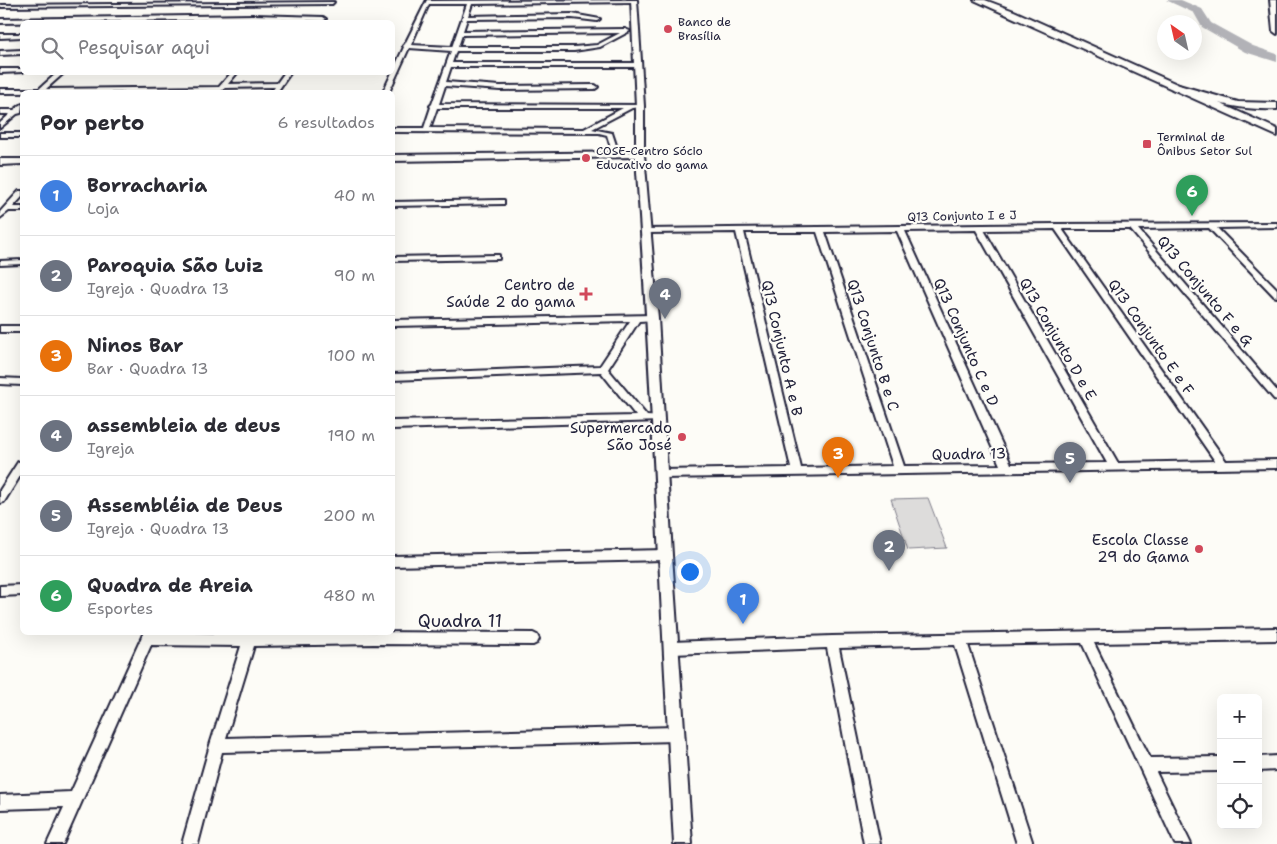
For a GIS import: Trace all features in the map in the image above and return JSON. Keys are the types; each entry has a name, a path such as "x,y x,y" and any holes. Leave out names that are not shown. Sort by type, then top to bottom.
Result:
{"main road":[{"path":"979,0 1277,133"},
{"path":"1274,0 1277,32"},
{"path":"1175,87 1216,100 1241,105 1277,106"},
{"path":"1249,120 1277,126"}],"street":[{"path":"122,20 146,0"},
{"path":"395,71 428,2 634,1 632,31 638,65 636,106 648,231 683,844"},
{"path":"0,6 333,2"},
{"path":"323,20 333,2"},
{"path":"427,130 433,106 470,3"},
{"path":"464,18 572,16 597,19"},
{"path":"0,22 20,22"},
{"path":"459,33 632,31"},
{"path":"406,46 454,49 583,48 598,46 632,31"},
{"path":"0,36 20,36"},
{"path":"0,52 20,52"},
{"path":"448,66 638,65"},
{"path":"0,71 20,71"},
{"path":"41,90 59,75"},
{"path":"220,90 233,75"},
{"path":"276,90 286,75"},
{"path":"387,90 393,75"},
{"path":"442,84 500,88 595,88"},
{"path":"220,90 280,85"},
{"path":"0,91 20,92"},
{"path":"433,106 636,106"},
{"path":"583,131 636,106"},
{"path":"0,112 19,112"},
{"path":"0,126 19,112"},
{"path":"395,130 599,131 610,134 613,145 612,154"},
{"path":"0,135 20,135"},
{"path":"395,158 640,154"},
{"path":"0,162 20,162"},
{"path":"0,216 20,195"},
{"path":"395,204 501,202"},
{"path":"7,209 20,208"},
{"name":"Q13 Conjunto I e J","path":"648,231 1277,225"},
{"name":"Q13 Conjunto E e F","path":"1056,226 1223,464"},
{"name":"Q13 Conjunto F e G","path":"1132,226 1277,397"},
{"path":"1211,226 1277,294"},
{"name":"Q13 Conjunto D e E","path":"978,227 1114,466"},
{"name":"Q13 Conjunto C e D","path":"900,228 1007,468"},
{"name":"Q13 Conjunto B e C","path":"820,229 900,470"},
{"name":"Q13 Conjunto A e B","path":"740,230 797,472"},
{"path":"395,259 496,257"},
{"path":"0,262 20,262"},
{"path":"395,323 653,318"},
{"path":"602,369 636,319"},
{"path":"0,329 20,329"},
{"path":"395,377 602,369"},
{"path":"602,369 643,418"},
{"path":"0,381 20,382"},
{"path":"395,425 658,419"},
{"name":"Quadra 13","path":"662,474 1277,464"},
{"path":"0,499 20,468"},
{"path":"395,561 665,555"},
{"path":"0,591 20,590"},
{"path":"672,648 832,642 1277,634"},
{"path":"55,844 148,636"},
{"name":"Quadra 11","path":"148,636 533,638"},
{"path":"190,844 217,745 251,636"},
{"path":"1086,638 1183,844"},
{"path":"960,641 1026,844"},
{"path":"832,642 872,844"},
{"path":"217,745 676,734"},
{"path":"1262,764 1277,763"},
{"path":"1146,765 1217,764"},
{"path":"0,802 76,799"}],"shaded area":[{"path":"928,498 947,548 908,550 891,499"}],"waterway":[{"path":"1172,0 1198,11 1206,25 1249,49 1277,58"}],"place":[{"name":"Banco de Brasília","path":"668,29"},
{"name":"Terminal de Ônibus Setor Sul","path":"1147,144"},
{"name":"COSE-Centro Sócio Educativo do gama","path":"586,158"},
{"name":"Quadra de Areia","path":"1192,216"},
{"name":"Centro de Saúde 2 do gama","path":"586,294"},
{"name":"assembleia de deus","path":"665,319"},
{"name":"Supermercado São José","path":"682,437"},
{"name":"Ninos Bar","path":"838,478"},
{"name":"Assembléia de Deus","path":"1070,483"},
{"name":"Escola Classe 29 do Gama","path":"1199,549"},
{"name":"Paroquia São Luiz","path":"889,571"},
{"name":"Borracharia","path":"743,624"}]}
